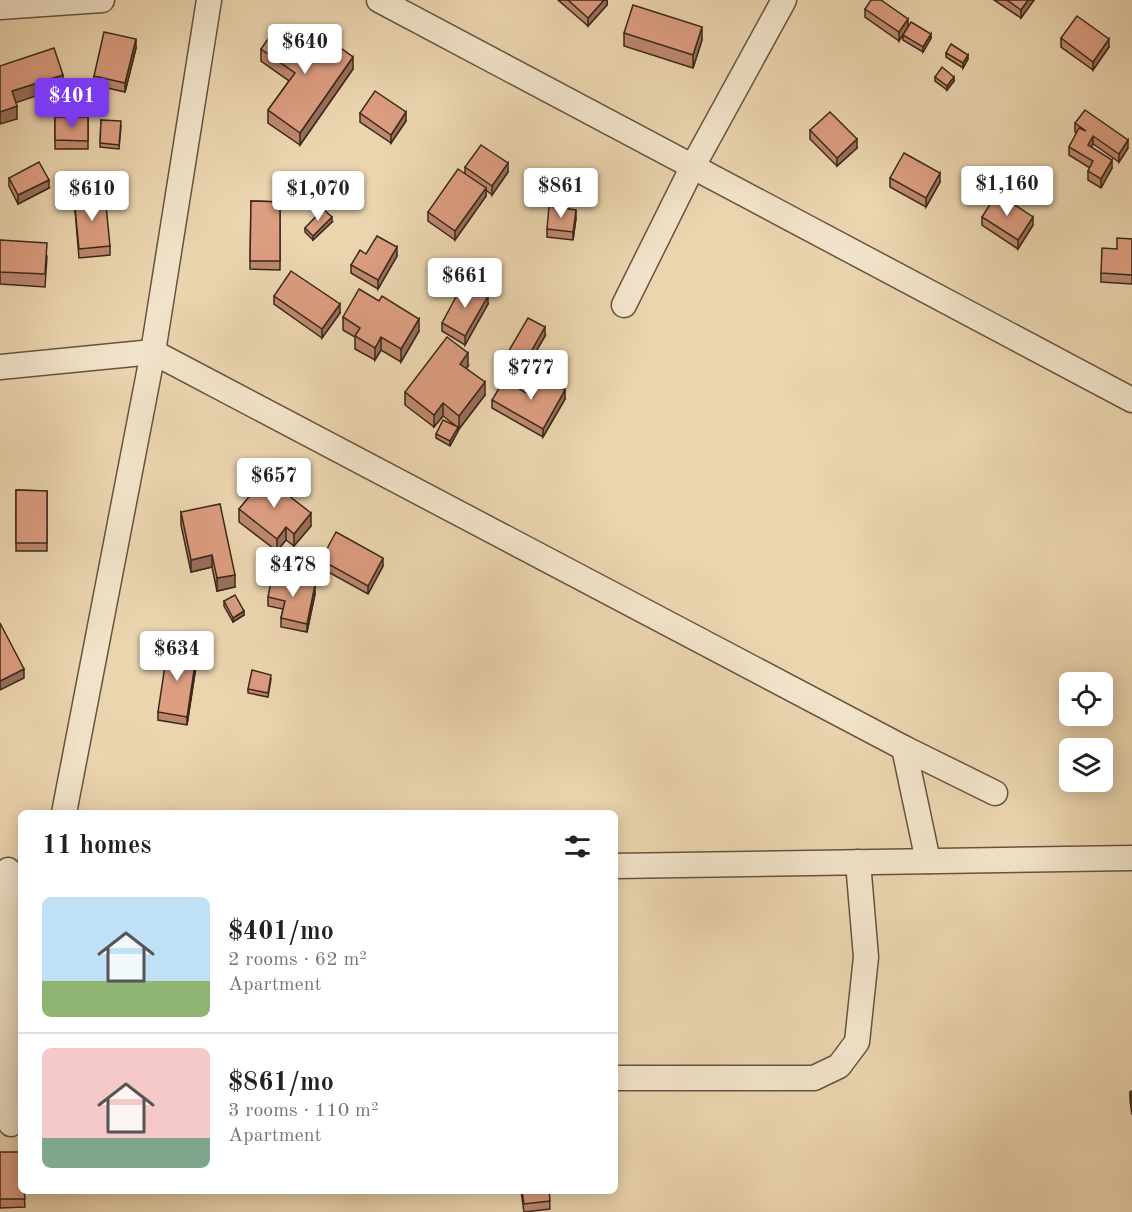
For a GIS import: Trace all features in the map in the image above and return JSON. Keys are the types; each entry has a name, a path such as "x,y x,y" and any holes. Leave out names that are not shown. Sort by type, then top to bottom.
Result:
{"street":[{"path":"0,7 102,0"},
{"path":"65,810 153,352 209,0"},
{"path":"379,0 1132,400"},
{"path":"624,305 693,166 784,0"},
{"path":"0,367 153,352 904,748 995,793"},
{"path":"904,748 928,861"},
{"path":"618,866 1132,858"},
{"path":"618,1078 814,1078 839,1066 858,1042 866,957 858,862"},
{"path":"10,870 11,1124"}],"building":[{"path":"568,0 604,0 588,18"},
{"path":"871,0 881,0 908,19 899,32 865,9"},
{"path":"1007,0 1028,0 1021,10"},
{"path":"633,5 702,27 693,55 624,33"},
{"path":"1077,16 1109,39 1093,62 1061,38"},
{"path":"911,22 931,34 923,47 903,35"},
{"path":"277,26 309,49 320,33 353,57 300,133 268,110 295,73 261,49"},
{"path":"104,32 136,39 125,83 94,76"},
{"path":"951,44 968,55 963,63 946,53"},
{"path":"54,48 63,75 12,91 17,106 0,112 0,66"},
{"path":"942,67 954,77 947,86 935,77"},
{"path":"375,91 406,112 391,135 360,113"},
{"path":"1085,110 1128,140 1119,154 1093,136 1088,145 1112,160 1101,179 1088,171 1093,161 1069,147 1079,128 1086,131 1075,123"},
{"path":"830,112 857,139 837,158 810,130"},
{"path":"55,117 88,117 88,141 55,140"},
{"path":"101,120 121,121 119,145 100,143"},
{"path":"481,145 508,163 492,186 465,167"},
{"path":"904,153 940,173 926,198 890,178"},
{"path":"39,162 49,180 18,195 9,178"},
{"path":"458,169 486,188 455,231 428,212"},
{"path":"997,193 1033,217 1018,240 982,217"},
{"path":"105,195 110,246 79,249 74,198"},
{"path":"251,201 280,202 280,261 250,261"},
{"path":"549,206 576,210 573,232 547,229"},
{"path":"323,209 332,217 313,236 305,228"},
{"path":"377,236 397,247 378,280 351,265 360,250 366,254"},
{"path":"1117,238 1132,239 1132,275 1101,273 1102,248 1117,249"},
{"path":"0,240 47,243 45,274 0,272"},
{"path":"291,271 340,304 322,329 274,296"},
{"path":"464,282 488,296 465,336 442,323"},
{"path":"359,289 379,301 382,296 419,319 401,349 381,337 375,348 355,336 360,328 343,317"},
{"path":"528,318 545,327 521,369 504,359"},
{"path":"447,337 468,353 460,364 485,382 459,416 443,403 434,415 405,392"},
{"path":"544,378 565,390 543,429 492,400 504,380 533,397"},
{"path":"443,420 458,427 450,441 436,434"},
{"path":"265,477 311,513 294,534 286,527 277,539 239,509"},
{"path":"16,490 47,491 47,543 16,543"},
{"path":"220,504 235,575 217,578 212,555 191,560 181,512"},
{"path":"336,532 383,558 368,586 321,560"},
{"path":"272,576 315,585 307,624 281,618 285,601 268,597"},
{"path":"235,595 244,611 233,618 224,601"},
{"path":"0,623 24,669 0,681"},
{"path":"168,646 197,651 187,717 158,712"},
{"path":"252,670 271,675 268,693 248,689"},
{"path":"0,1152 18,1152 18,1194 24,1194 25,1199 0,1199"},
{"path":"522,1194 549,1194 550,1201 524,1204"}]}
